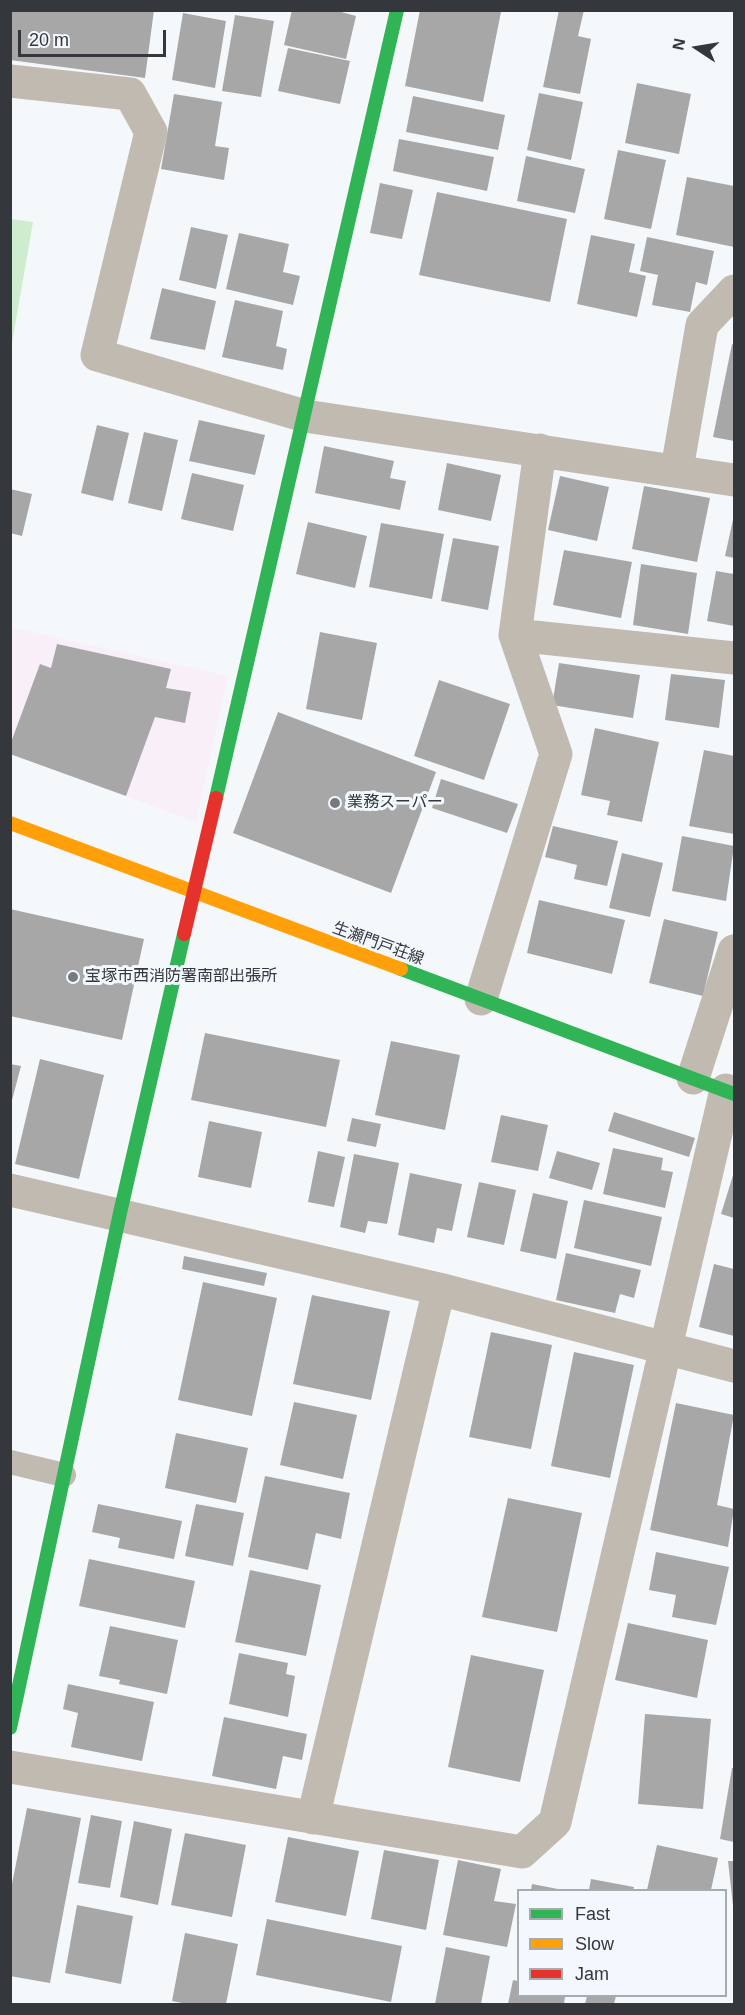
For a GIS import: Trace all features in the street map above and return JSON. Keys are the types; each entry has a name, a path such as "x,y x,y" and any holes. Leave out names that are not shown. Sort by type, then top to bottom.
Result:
{"street":[{"path":"10,1728 15,1676 64,1475 120,1213 397,10"},
{"path":"10,81 130,94 151,132 97,355 305,416 677,469 735,480"},
{"path":"677,469 702,325 735,291"},
{"path":"481,999 556,753 515,635 540,450"},
{"path":"515,635 735,658"},
{"name":"生瀬門戸荘線","path":"10,824 730,1092"},
{"path":"693,1078 735,951"},
{"path":"10,1767 522,1852 555,1822 666,1349 730,1092"},
{"path":"10,1190 120,1213 439,1289 735,1366"},
{"path":"313,1818 439,1289"}],"lane":[{"path":"10,1462 64,1475"}],"shaded area":[{"path":"10,627 228,676 196,822 11,754"}],"green space":[{"path":"10,219 33,222 11,349"}],"building":[{"path":"10,10 154,10 145,78 10,60"},
{"path":"292,10 334,10 356,16 346,59 284,45"},
{"path":"420,10 501,12 483,102 405,86"},
{"path":"559,10 584,10 578,36 591,39 580,94 543,87"},
{"path":"183,13 226,21 215,88 172,80"},
{"path":"235,15 274,21 261,97 222,91"},
{"path":"288,48 350,61 340,104 278,91"},
{"path":"637,83 691,94 679,154 625,143"},
{"path":"539,93 583,102 571,160 527,150"},
{"path":"174,94 222,102 215,146 229,148 224,180 161,169"},
{"path":"413,96 505,115 498,150 406,132"},
{"path":"399,139 494,157 487,191 393,171"},
{"path":"618,150 666,160 651,229 604,219"},
{"path":"526,156 585,169 575,213 517,201"},
{"path":"687,177 734,186 734,247 676,235"},
{"path":"380,183 413,190 402,239 370,233"},
{"path":"437,192 567,219 550,302 419,275"},
{"path":"191,227 228,235 216,289 179,280"},
{"path":"239,233 289,244 283,272 300,276 293,305 226,289"},
{"path":"591,235 635,244 629,272 646,276 637,317 577,304"},
{"path":"647,237 714,251 707,285 696,282 690,312 652,305 658,275 640,271"},
{"path":"162,288 216,301 205,350 150,339"},
{"path":"235,300 283,311 276,346 287,349 283,370 222,357"},
{"path":"732,344 734,345 734,441 713,437"},
{"path":"199,420 265,435 255,475 189,461"},
{"path":"97,425 129,433 113,501 81,493"},
{"path":"144,432 178,440 162,511 128,503"},
{"path":"324,446 394,461 390,478 406,481 400,510 315,493"},
{"path":"447,463 501,475 491,521 438,510"},
{"path":"192,473 244,485 233,531 181,519"},
{"path":"560,476 609,487 597,541 548,530"},
{"path":"644,486 710,498 697,562 632,549"},
{"path":"10,489 32,494 22,536 10,533"},
{"path":"734,515 734,558 725,556"},
{"path":"308,522 367,536 355,588 296,574"},
{"path":"381,523 444,534 432,599 369,587"},
{"path":"453,538 499,546 488,610 441,601"},
{"path":"564,550 632,562 621,618 553,605"},
{"path":"641,564 697,573 688,634 633,625"},
{"path":"716,571 734,574 734,626 707,621"},
{"path":"320,632 377,643 362,720 306,709"},
{"path":"57,644 171,669 166,688 191,692 185,723 155,717 126,796 10,754 10,745 40,664 51,668"},
{"path":"559,663 640,675 633,718 552,705"},
{"path":"671,674 725,680 719,728 665,720"},
{"path":"439,680 510,704 484,780 414,756"},
{"name":"業務スーパー","path":"278,712 436,772 391,893 233,833"},
{"path":"595,728 659,742 642,822 607,815 610,801 581,795"},
{"path":"704,750 734,756 734,834 689,826"},
{"path":"441,779 518,804 507,833 432,808"},
{"path":"553,826 618,841 607,886 574,879 577,865 545,857"},
{"path":"682,836 734,846 726,901 672,891"},
{"path":"622,853 663,863 650,917 609,908"},
{"path":"539,900 625,920 612,974 527,953"},
{"name":"宝塚市西消防署南部出張所","path":"10,909 144,939 122,1040 10,1016"},
{"path":"664,919 718,932 703,996 649,983"},
{"path":"205,1033 340,1060 326,1127 191,1100"},
{"path":"391,1041 460,1055 445,1130 375,1115"},
{"path":"40,1059 104,1075 79,1179 15,1164"},
{"path":"10,1064 21,1066 11,1104 10,1104"},
{"path":"614,1112 695,1138 689,1157 608,1131"},
{"path":"501,1115 548,1125 538,1171 491,1162"},
{"path":"352,1118 381,1124 376,1147 347,1141"},
{"path":"209,1121 262,1132 251,1188 198,1177"},
{"path":"613,1148 663,1158 661,1170 673,1172 665,1208 603,1194"},
{"path":"318,1151 345,1157 334,1207 308,1202"},
{"path":"557,1151 600,1163 592,1190 549,1178"},
{"path":"354,1154 399,1163 387,1224 368,1221 365,1233 340,1227"},
{"path":"734,1172 734,1218 721,1214"},
{"path":"410,1173 462,1184 452,1231 437,1228 434,1243 398,1235"},
{"path":"479,1182 516,1190 504,1245 467,1237"},
{"path":"533,1193 568,1201 556,1259 520,1251"},
{"path":"584,1200 662,1217 651,1266 574,1248"},
{"path":"566,1253 641,1270 634,1298 620,1294 615,1313 556,1300"},
{"path":"184,1256 267,1273 264,1286 182,1269"},
{"path":"714,1264 734,1269 734,1336 699,1327"},
{"path":"203,1282 277,1298 252,1416 178,1400"},
{"path":"312,1295 390,1311 371,1400 293,1384"},
{"path":"491,1332 552,1345 531,1449 469,1437"},
{"path":"574,1352 634,1365 610,1478 551,1466"},
{"path":"294,1402 357,1415 343,1479 280,1465"},
{"path":"676,1403 734,1415 717,1505 734,1509 728,1547 650,1530"},
{"path":"176,1433 248,1448 236,1503 165,1488"},
{"path":"265,1476 350,1493 341,1539 316,1533 308,1570 248,1557"},
{"path":"508,1498 582,1513 557,1632 482,1617"},
{"path":"98,1504 182,1521 174,1559 118,1548 120,1538 92,1532"},
{"path":"196,1504 244,1513 233,1566 185,1556"},
{"path":"656,1552 729,1567 716,1625 672,1617 676,1595 649,1590"},
{"path":"89,1559 195,1581 185,1628 79,1606"},
{"path":"250,1570 321,1585 306,1656 235,1642"},
{"path":"628,1623 708,1640 697,1698 615,1680"},
{"path":"110,1626 178,1640 167,1694 119,1684 120,1680 99,1676"},
{"path":"239,1653 288,1663 286,1674 295,1676 288,1717 229,1704"},
{"path":"471,1655 544,1670 520,1782 448,1767"},
{"path":"68,1684 154,1702 142,1761 71,1747 78,1713 63,1709"},
{"path":"645,1714 711,1719 703,1809 638,1804"},
{"path":"224,1717 307,1734 302,1760 283,1756 276,1789 212,1776"},
{"path":"732,1768 734,1768 734,1842 720,1839"},
{"path":"27,1808 81,1818 50,1983 10,1976 10,1894"},
{"path":"91,1815 122,1821 110,1888 78,1883"},
{"path":"134,1821 172,1829 158,1905 120,1897"},
{"path":"185,1833 246,1845 232,1917 171,1905"},
{"path":"288,1837 359,1851 346,1916 275,1902"},
{"path":"657,1845 718,1858 711,1889 647,1889"},
{"path":"384,1850 439,1860 426,1930 371,1919"},
{"path":"458,1860 501,1869 494,1901 516,1904 507,1947 443,1935"},
{"path":"728,1861 734,1861 734,1906 733,1906"},
{"path":"591,1879 634,1887 633,1889 589,1889"},
{"path":"532,1884 558,1889 531,1889"},
{"path":"77,1905 133,1916 121,1984 65,1973"},
{"path":"267,1919 402,1946 391,2002 256,1975"},
{"path":"185,1933 238,1944 226,2004 187,2004 172,2001"},
{"path":"446,1947 490,1956 481,2004 435,2004"},
{"path":"513,1980 517,1981 517,1997 565,1997 564,2004 508,2004"},
{"path":"587,1997 616,1997 614,2004 585,2004"}],"traffic: fast":[{"path":"216,798 397,10"},
{"path":"10,1728 120,1213 184,934"},
{"path":"401,969 734,1094"}],"traffic: slow":[{"path":"10,823 401,969"}],"traffic: jam":[{"path":"184,934 216,798"}],"place":[{"name":"業務スーパー","path":"335,803"},
{"name":"宝塚市西消防署南部出張所","path":"73,977"}]}
